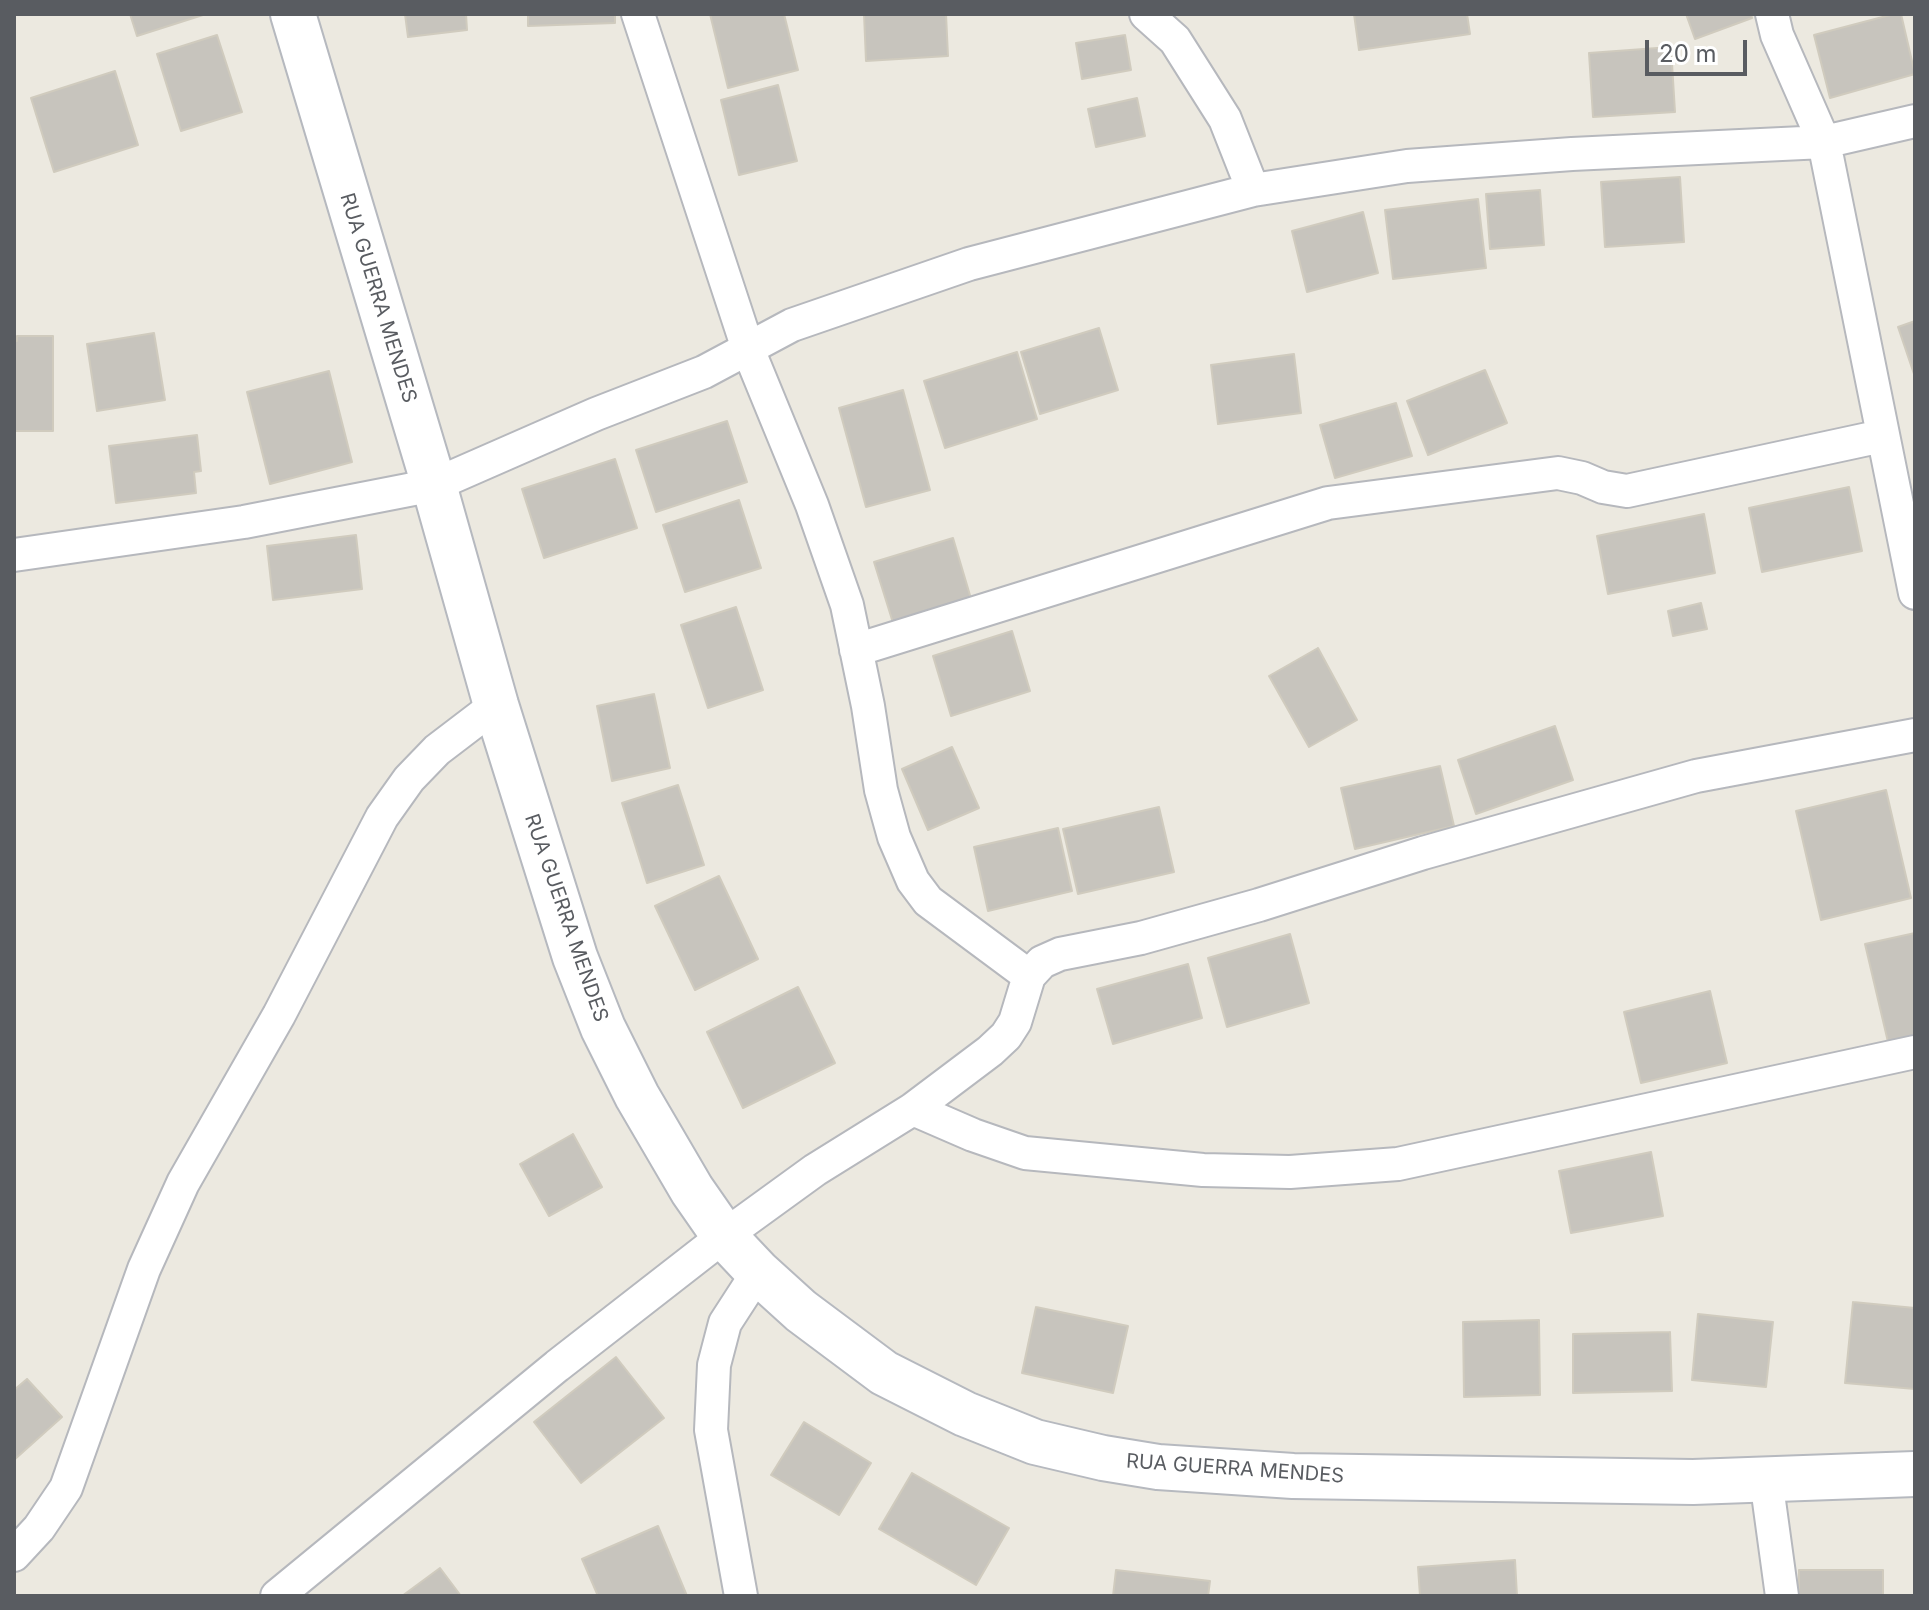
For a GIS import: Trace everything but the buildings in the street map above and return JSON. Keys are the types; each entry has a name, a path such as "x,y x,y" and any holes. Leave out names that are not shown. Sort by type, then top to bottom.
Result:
{"street":[{"name":"RUA GUERRA MENDES","path":"293,14 434,485 496,705 575,957 603,1028 637,1096 692,1190 724,1236 801,1311 884,1373 965,1414 1035,1442 1158,1467 1293,1476 1693,1482 1915,1474"},
{"path":"638,14 748,349 812,505 847,605 881,790 894,837 913,881 928,901 1029,976"},
{"path":"1146,14 1175,40 1225,119 1253,190"},
{"path":"1772,14 1777,35 1824,142 1915,593"},
{"path":"14,555 244,522 434,485 596,414 704,372 792,325 969,264 1253,190 1407,166 1572,154 1824,142 1915,121"},
{"path":"856,650 1328,503 1558,473 1627,491 1882,436"},
{"path":"14,1555 39,1528 66,1488 144,1269 183,1183 279,1015 382,817 409,779 437,750 496,705"},
{"path":"277,1596 557,1366 724,1236 815,1170 913,1109 1006,1036 1015,1022 1029,976 1036,966 1060,954 1141,938 1259,905 1423,853 1696,776 1915,735"},
{"path":"913,1109 1025,1153 1203,1170 1290,1172 1398,1164 1915,1052"},
{"path":"741,1596 711,1430 714,1365 725,1323 758,1272"},
{"path":"1766,1479 1782,1596"}]}
